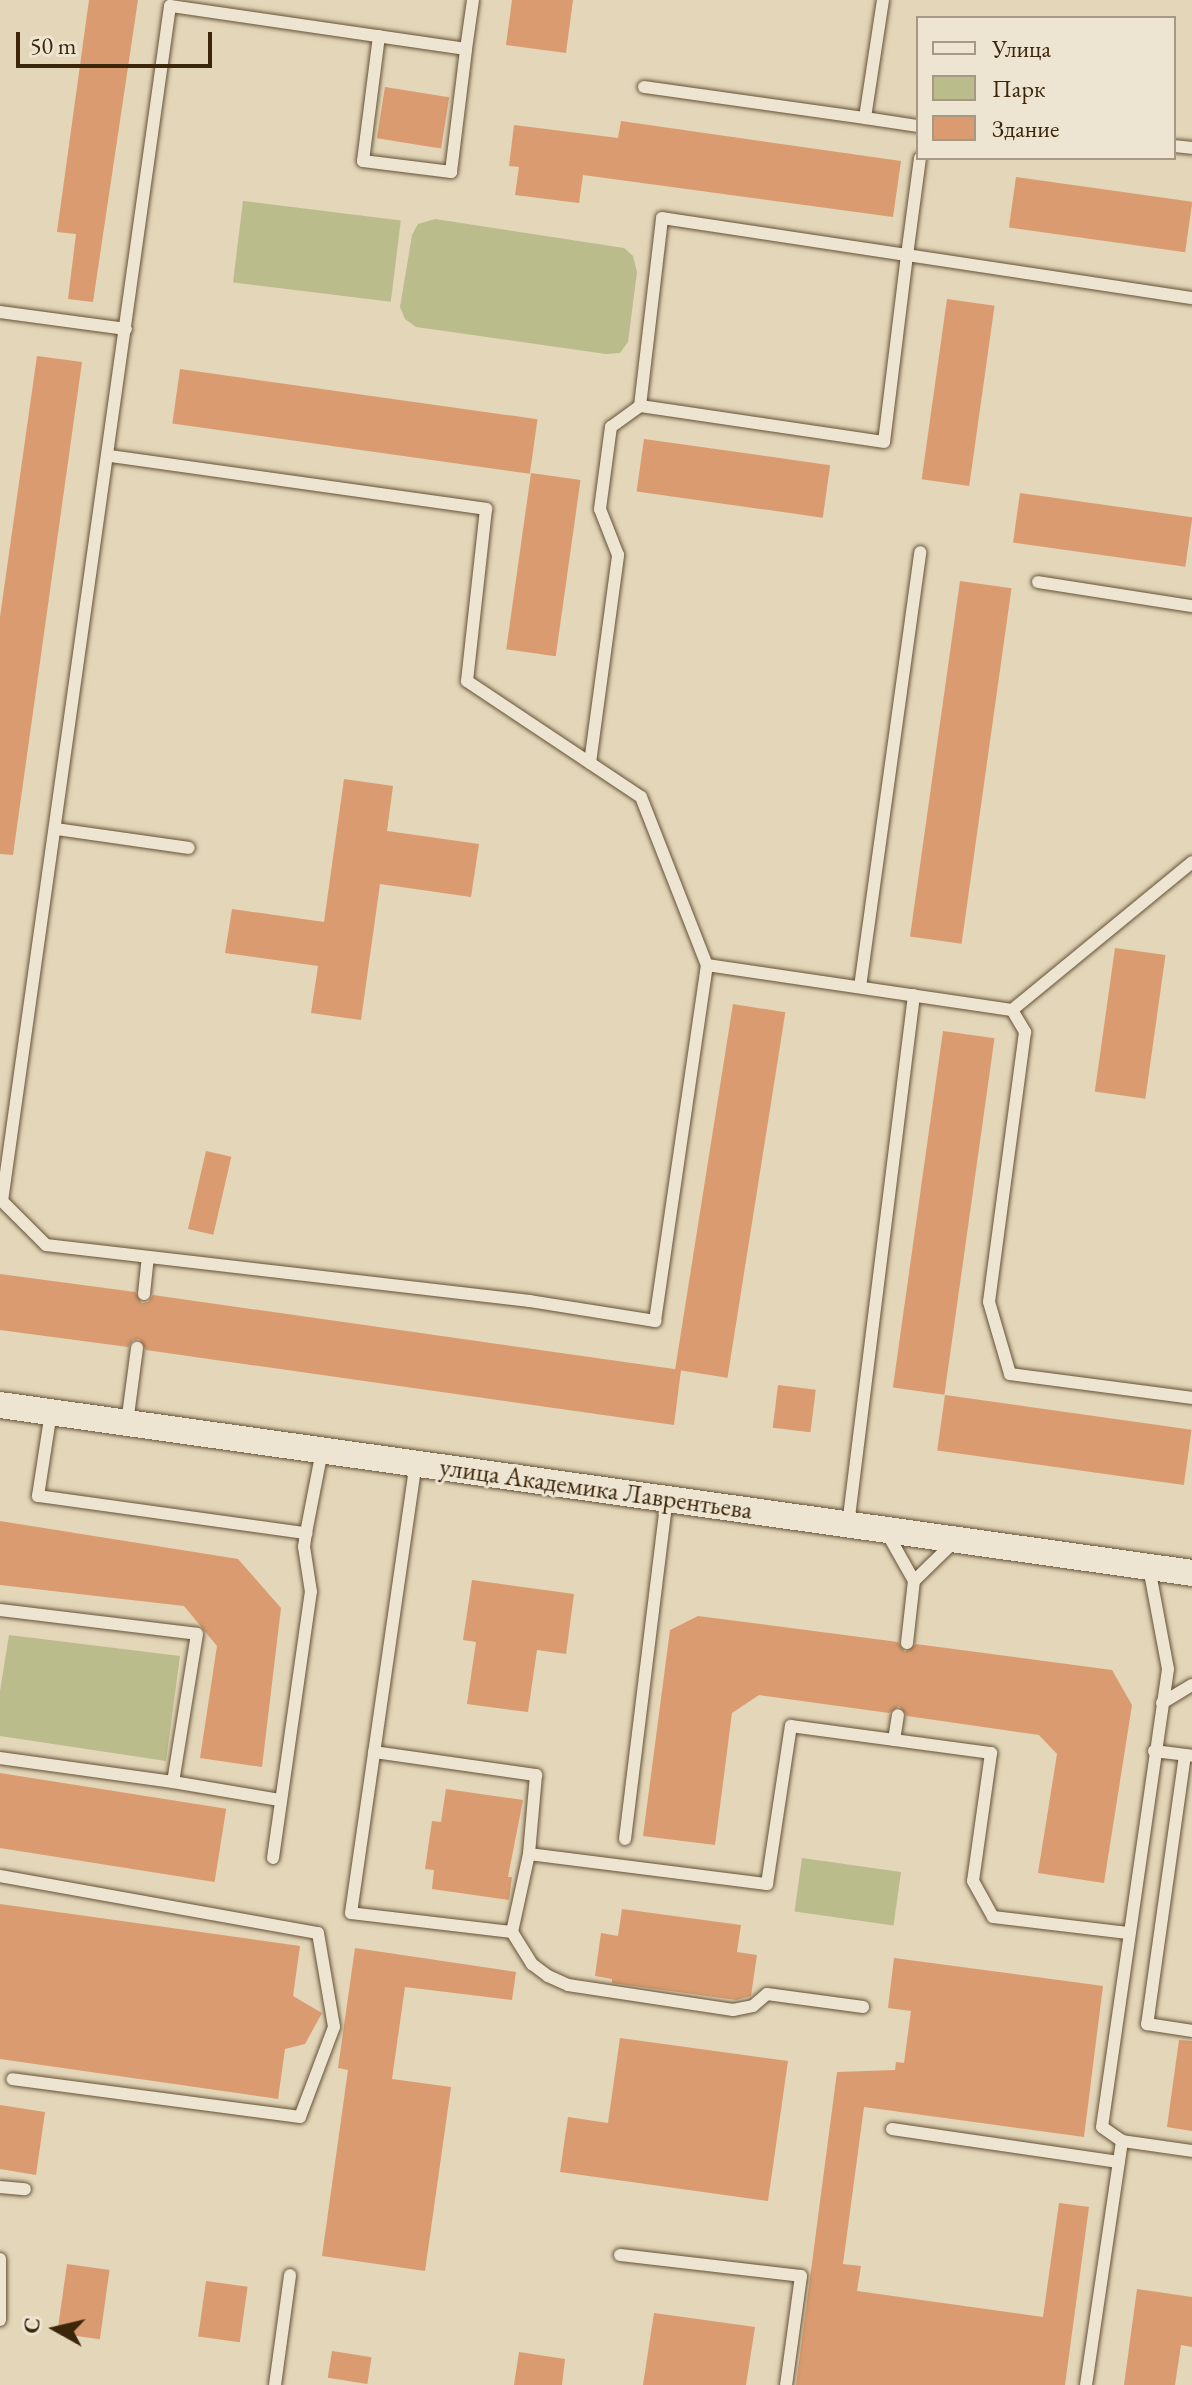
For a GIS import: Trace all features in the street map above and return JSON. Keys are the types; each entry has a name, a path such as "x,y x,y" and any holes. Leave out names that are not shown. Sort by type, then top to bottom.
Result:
{"street":[{"name":"улица Академика Лаврентьева","path":"0,1405 1192,1573"}],"lane":[{"path":"379,36 363,161 451,172 473,0"},
{"path":"865,118 883,0"},
{"path":"110,456 486,509 467,681 641,797 707,965 655,1321 530,1301 46,1245 2,1201 110,456 170,6 466,49"},
{"path":"644,87 916,126"},
{"path":"590,763 618,555 600,509 611,427 640,406 884,442 920,160"},
{"path":"640,406 662,218 1192,298"},
{"path":"0,312 126,329"},
{"path":"860,987 920,552"},
{"path":"1038,582 1192,606"},
{"path":"56,829 189,848"},
{"path":"707,965 1012,1010 1192,862"},
{"path":"848,1525 914,995"},
{"path":"1012,1010 1025,1032 989,1302 1010,1374 1192,1398"},
{"path":"144,1294 148,1257"},
{"path":"127,1423 137,1348"},
{"path":"51,1412 38,1496 306,1533"},
{"path":"273,1858 311,1592 304,1547 322,1451"},
{"path":"416,1464 351,1913 512,1932"},
{"path":"625,1839 667,1499"},
{"path":"885,1530 914,1581 907,1643"},
{"path":"914,1581 956,1540"},
{"path":"1149,1567 1168,1669 1102,2127 1122,2141 1192,2151"},
{"path":"0,1610 197,1634 173,1782"},
{"path":"1162,1703 1192,1685"},
{"path":"894,1740 898,1715"},
{"path":"529,1854 767,1884 791,1726 991,1753 973,1881 993,1917 1128,1933"},
{"path":"1154,1751 1189,1756 1147,2024 1192,2031"},
{"path":"374,1752 536,1775 529,1854 512,1932 532,1964 568,1985 733,2010 753,2006 767,1994 863,2007"},
{"path":"0,1758 279,1800"},
{"path":"0,1876 318,1933 334,2027 300,2117 13,2079"},
{"path":"892,2129 1119,2162"},
{"path":"1086,2385 1122,2141"},
{"path":"0,2187 25,2189"},
{"path":"620,2255 801,2276 786,2385"},
{"path":"0,2259 0,2320"},
{"path":"275,2385 290,2275"}],"green space":[{"path":"243,201 401,220 391,302 233,282"},
{"path":"435,219 624,248 633,256 637,272 628,342 620,353 606,354 416,327 405,319 400,307 412,235 418,224"},
{"path":"9,1635 180,1656 166,1761 0,1736 0,1691"},
{"path":"802,1858 901,1872 894,1925 794,1911"}],"building":[{"path":"89,0 138,0 93,302 68,299 76,234 57,232"},
{"path":"512,0 573,0 566,53 506,45"},
{"path":"385,87 449,97 441,149 377,138"},
{"path":"621,121 901,161 893,217 583,175 579,203 515,195 519,167 509,166 514,125 618,138"},
{"path":"1016,177 1192,202 1185,252 1009,228"},
{"path":"947,299 995,306 969,486 922,479"},
{"path":"37,356 82,362 13,855 0,854 0,617"},
{"path":"180,369 537,419 530,474 172,423"},
{"path":"644,439 830,465 823,518 637,491"},
{"path":"531,473 581,480 556,656 506,649"},
{"path":"1020,493 1192,517 1185,567 1013,543"},
{"path":"960,581 1011,588 962,944 910,937"},
{"path":"344,779 393,786 387,831 479,844 471,897 380,884 361,1020 311,1013 318,966 225,953 232,909 324,922"},
{"path":"1115,948 1166,955 1145,1099 1095,1092"},
{"path":"733,1004 785,1012 727,1378 675,1369"},
{"path":"943,1031 994,1038 944,1395 893,1387"},
{"path":"206,1151 231,1157 213,1235 188,1229"},
{"path":"0,1274 135,1292 142,1303 148,1302 153,1295 681,1370 674,1425 146,1350 139,1339 133,1340 128,1347 0,1330"},
{"path":"778,1385 816,1390 810,1432 773,1428"},
{"path":"945,1395 1192,1430 1184,1485 937,1450"},
{"path":"0,1521 238,1559 281,1608 262,1767 200,1758 217,1646 184,1606 0,1585"},
{"path":"472,1580 574,1594 566,1654 537,1650 528,1712 467,1704 476,1642 463,1640"},
{"path":"698,1616 898,1642 905,1652 916,1644 1112,1670 1132,1705 1104,1883 1038,1873 1057,1754 1039,1735 907,1716 899,1706 889,1713 759,1695 732,1713 715,1845 643,1836 670,1630"},
{"path":"0,1773 226,1809 215,1882 0,1848"},
{"path":"446,1789 523,1800 508,1877 512,1877 509,1900 432,1889 434,1870 425,1869 432,1821 441,1822"},
{"path":"0,1904 300,1946 293,1996 322,2013 305,2044 285,2049 278,2099 0,2059"},
{"path":"622,1909 741,1925 737,1952 757,1955 751,1996 736,2000 612,1983 612,1979 595,1976 601,1933 618,1936"},
{"path":"355,1948 516,1972 512,2000 405,1987 392,2079 451,2087 425,2271 322,2256 348,2070 338,2068"},
{"path":"894,1958 1103,1986 1084,2137 864,2107 843,2264 861,2266 857,2291 1043,2317 1059,2203 1089,2207 1065,2385 796,2385 837,2072 895,2070 896,2062 904,2063 911,2011 888,2008"},
{"path":"620,2038 788,2061 768,2201 560,2172 568,2117 608,2123"},
{"path":"1179,2040 1192,2041 1192,2131 1167,2127"},
{"path":"0,2105 45,2112 36,2175 0,2169"},
{"path":"67,2264 110,2270 100,2339 57,2333"},
{"path":"206,2281 248,2287 240,2342 198,2336"},
{"path":"1137,2289 1192,2297 1192,2347 1181,2345 1175,2385 1124,2385"},
{"path":"654,2313 755,2327 746,2385 643,2385"},
{"path":"332,2351 372,2357 367,2384 328,2378"},
{"path":"519,2352 565,2359 562,2385 514,2385"}]}
